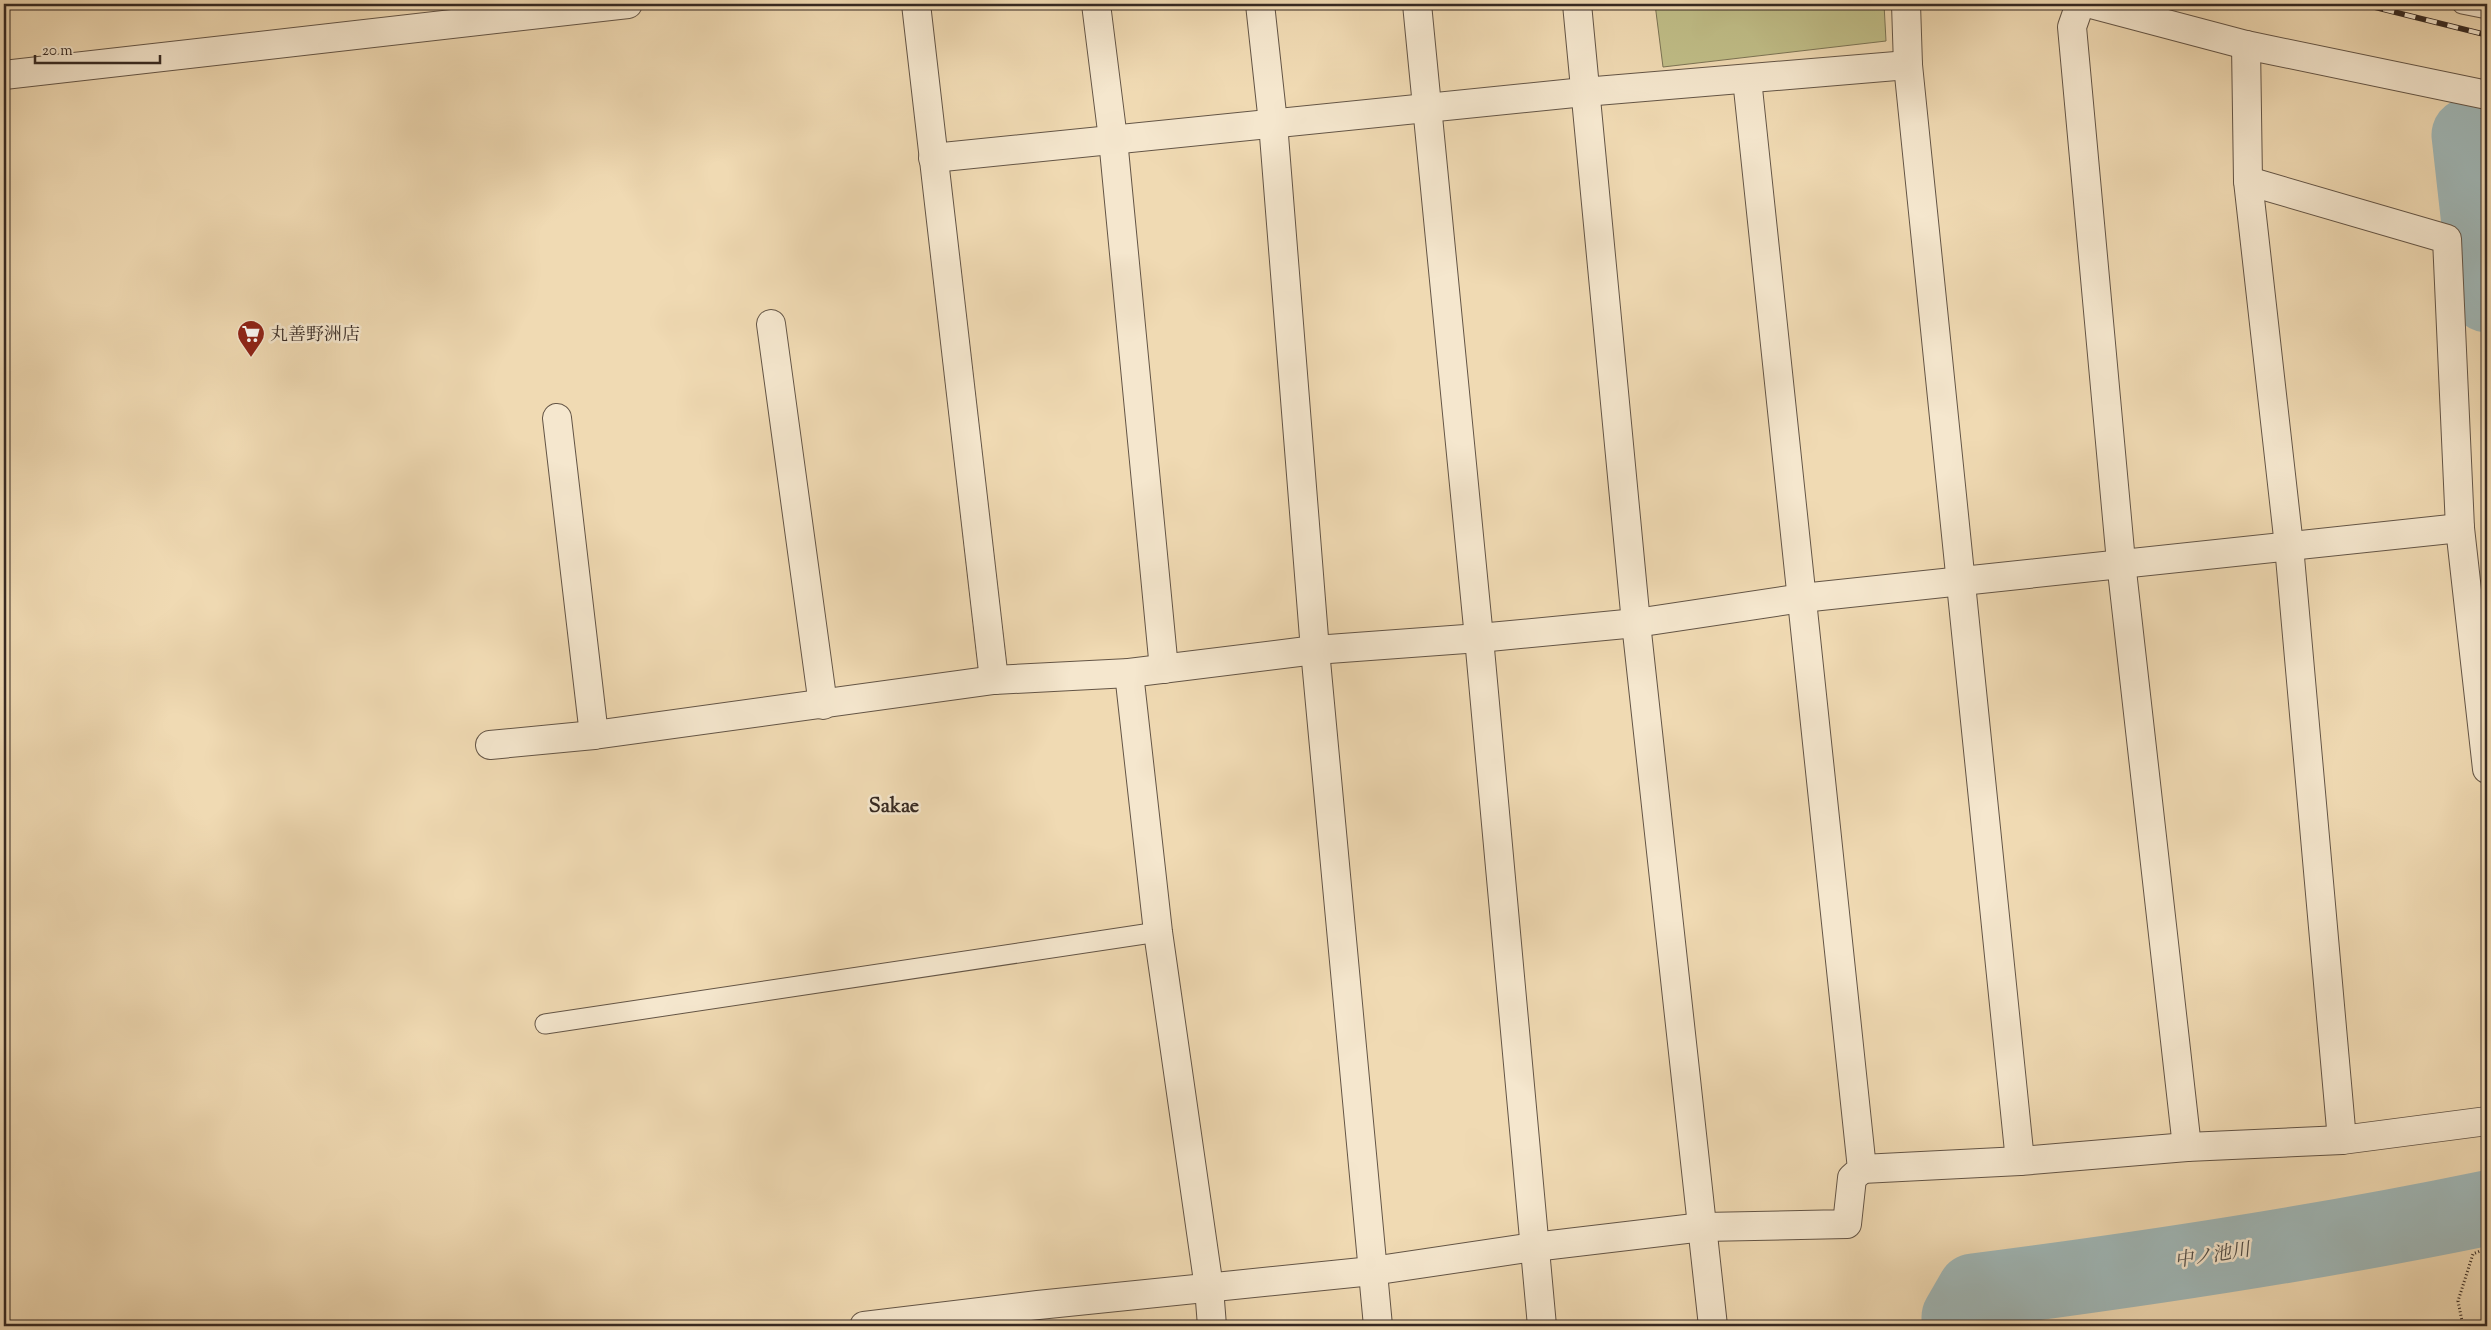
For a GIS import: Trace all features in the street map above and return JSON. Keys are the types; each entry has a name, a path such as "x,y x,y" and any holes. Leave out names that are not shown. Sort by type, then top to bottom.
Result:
{"street":[{"path":"4,75 628,4"},
{"path":"916,4 994,680"},
{"path":"1096,4 1113,140 1164,669"},
{"path":"1260,4 1273,123 1315,650 1378,1326"},
{"path":"1417,4 1479,638 1542,1326"},
{"path":"1577,4 1636,623 1704,1227 1713,1326"},
{"path":"1906,4 1908,65 2020,1161"},
{"path":"2080,4 2072,26 2121,562 2187,1147"},
{"path":"2091,4 2246,45 2487,95"},
{"path":"2246,45 2248,181 2289,546 2342,1140"},
{"path":"933,158 1584,92 1747,80 1908,65"},
{"path":"1747,80 1862,1169"},
{"path":"2248,181 2446,239 2460,528 2487,769"},
{"path":"771,324 824,705"},
{"path":"557,418 594,735"},
{"path":"490,745 594,735 824,705 994,680 1129,673 1315,650 1479,638 1636,623 1802,598 2121,562 2460,528"},
{"path":"1129,673 1158,932 1209,1288 1212,1326"},
{"path":"864,1326 1040,1316 1209,1288 1372,1271 1534,1246 1704,1227 1847,1224 1852,1178 1862,1169 2020,1161 2187,1147 2342,1140 2487,1121"}],"lane":[{"path":"2462,4 2487,9"},
{"path":"545,1024 1158,932"}],"path":[{"path":"2462,1326 2458,1301 2472,1254 2487,1248"}],"shaded area":[{"path":"1655,4 1884,4 1886,41 1663,67"}],"waterway":[{"name":"中ノ池川","path":"2469,135 2487,295"},
{"name":"中ノ池川","path":"1959,1326 1959,1317 1974,1291 2232,1254 2360,1233 2487,1208"}],"railway":[{"path":"2362,4 2487,35"}],"place":[{"name":"丸善野洲店","path":"251,358"}],"district":[{"name":"Sakae","path":"894,805"}]}
